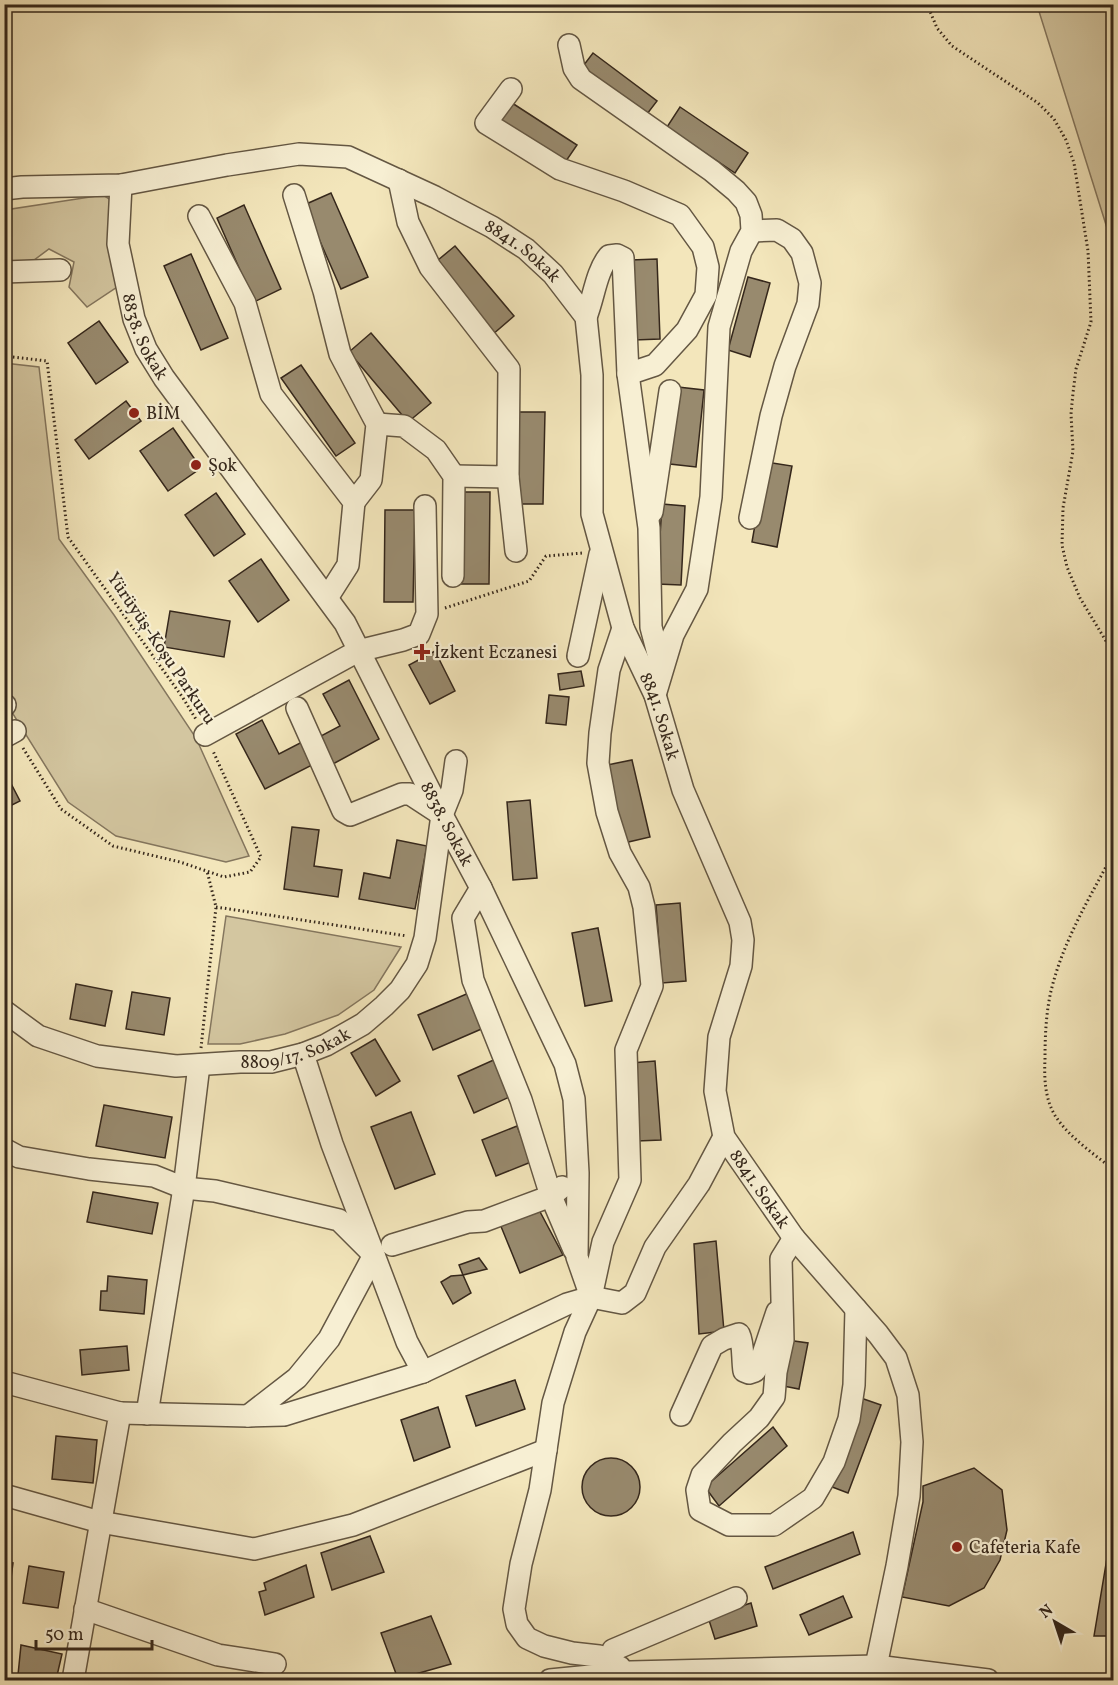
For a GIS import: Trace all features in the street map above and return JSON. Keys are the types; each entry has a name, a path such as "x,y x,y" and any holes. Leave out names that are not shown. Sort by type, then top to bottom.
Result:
{"street":[{"path":"569,45 574,68 580,79 712,171 746,202 751,215 752,231 741,251 719,327 711,497 697,589 673,635 655,695"},
{"path":"512,89 486,123 560,170 624,191 680,215 703,247 708,267 706,295 687,330 655,365 628,374"},
{"name":"8841. Sokak","path":"4,189 120,185 299,154 348,157 492,227 526,249 554,274 586,317 592,375 592,514 623,628 655,695 683,790 740,922 743,940 741,966 719,1037 715,1091 724,1137 794,1238 896,1358 908,1395 912,1442 909,1496 876,1673"},
{"path":"399,180 408,222 430,267 509,369 508,477 516,551"},
{"name":"8838. Sokak","path":"120,185 118,244 134,319 146,349 164,378 345,623 481,888 565,1064 574,1099 578,1173 577,1257 591,1297"},
{"path":"294,195 324,291 340,354 377,424 372,480 354,502 348,565 327,598"},
{"path":"199,216 244,303 271,394 354,502"},
{"path":"750,518 771,416 785,366 808,304 810,283 802,253 792,239 777,231 752,231"},
{"path":"586,317 593,300 601,266 609,256 617,255 623,258 628,374 649,528 651,627 662,669"},
{"path":"4,272 60,270"},
{"path":"649,528 657,492 670,391"},
{"path":"377,424 404,426 436,450 454,476 453,576"},
{"path":"454,476 508,477"},
{"path":"206,735 358,651 412,638 419,634 427,614 425,506"},
{"path":"578,656 601,549"},
{"path":"623,628 609,670 598,763 607,812 620,853 642,897 652,986 626,1050 630,1180 603,1242 591,1297 565,1361 553,1403 540,1490 517,1586 514,1609 517,1624 527,1638 544,1646 598,1656 632,1676"},
{"path":"297,708 343,811 350,814 402,794 410,794 442,815"},
{"name":"8809/17. Sokak","path":"4,1011 39,1036 97,1056 176,1066 271,1062 303,1054 326,1045 363,1024 384,1006 400,990 417,964 425,938 442,815 452,790 456,761"},
{"path":"481,888 463,918 473,980 521,1100 551,1196 577,1257"},
{"path":"303,1054 333,1144 383,1250 407,1342 423,1372"},
{"path":"147,1414 184,1188 199,1065"},
{"path":"4,1382 120,1413 248,1416 284,1415 423,1372 567,1304 591,1297 622,1303 635,1293 655,1247 699,1184 724,1137"},
{"path":"4,1149 19,1156 89,1169 154,1176 184,1188 215,1191 339,1220 383,1250"},
{"path":"248,1416 297,1378 328,1339 383,1250 468,1222 484,1221 551,1196 578,1173"},
{"path":"794,1238 781,1259 783,1340 776,1372 774,1397 759,1418 702,1475 697,1490 700,1510 729,1525 774,1525 813,1498 834,1462 849,1419 854,1385 856,1309"},
{"path":"681,1415 712,1346 739,1334 743,1342 744,1371 749,1373 755,1371 760,1363 782,1298"},
{"path":"74,1680 120,1413"},
{"path":"4,1495 100,1522 254,1549 352,1525 546,1450"},
{"path":"609,1663 613,1650 736,1598"},
{"path":"86,1609 218,1655 275,1664"},
{"path":"550,1680 632,1676 876,1673 988,1680"}],"path":[{"path":"927,4 937,28 952,46 1038,103 1054,119 1066,140 1074,163 1088,251 1090,322 1076,369 1071,414 1073,451 1063,508 1062,545 1067,567 1080,598 1113,648"},
{"name":"Yürüyüş-Koşu Parkuru","path":"4,356 47,361 68,537 183,698 206,735 261,857 250,873 224,877 180,862 113,846 62,809 10,734"},
{"path":"427,614 529,581 546,556 577,554 601,549"},
{"path":"1113,852 1074,926 1052,989 1046,1025 1045,1065 1046,1092 1056,1117 1078,1140 1113,1170"},
{"path":"199,1065 216,908 207,871"},
{"path":"216,908 425,938"}],"shaded area":[{"path":"1037,5 1113,5 1113,247"},
{"path":"103,195 111,200 117,287 87,307 69,287 74,262 49,249 30,263 5,263 5,210"},
{"path":"4,363 39,367 59,539 114,615 196,738 249,856 226,862 116,836 68,802 13,714 4,661"},
{"path":"226,916 401,947 374,990 338,1015 285,1034 240,1044 208,1044"}],"building":[{"path":"593,53 657,101 644,118 580,70"},
{"path":"509,101 577,145 564,164 497,120"},
{"path":"680,107 748,153 735,173 667,127"},
{"path":"331,193 368,277 341,289 304,205"},
{"path":"244,205 281,289 254,302 217,218"},
{"path":"455,246 514,316 492,335 432,265"},
{"path":"191,254 228,338 201,350 164,266"},
{"path":"657,259 660,339 634,340 631,260"},
{"path":"748,277 770,283 750,357 728,350"},
{"path":"99,321 128,362 96,384 68,343"},
{"path":"371,333 431,403 408,422 349,352"},
{"path":"301,365 355,443 336,456 281,378"},
{"path":"678,387 704,390 696,467 670,464"},
{"path":"126,401 141,421 89,459 75,440"},
{"path":"515,412 545,412 543,504 514,504"},
{"path":"173,428 201,468 168,491 140,451"},
{"path":"766,462 792,466 777,547 752,542"},
{"path":"460,492 490,492 489,584 459,584"},
{"path":"216,493 245,534 214,556 185,515"},
{"path":"662,504 685,506 681,585 657,584"},
{"path":"385,510 415,510 413,602 384,602"},
{"path":"261,559 289,600 258,622 229,581"},
{"path":"170,611 230,621 224,657 164,647"},
{"path":"435,651 455,691 430,704 409,665"},
{"path":"581,671 584,686 560,690 558,674"},
{"path":"349,680 379,739 333,764 319,737 340,726 323,694"},
{"path":"549,695 569,697 566,725 546,723"},
{"path":"262,720 279,754 304,741 316,763 265,789 236,734"},
{"path":"632,760 650,837 624,843 607,765"},
{"path":"4,770 20,801 4,809"},
{"path":"530,800 537,878 513,880 507,802"},
{"path":"292,827 319,830 314,866 342,870 338,897 284,889"},
{"path":"397,840 427,846 415,909 359,899 364,873 390,878"},
{"path":"680,903 686,981 662,983 656,905"},
{"path":"598,928 612,1001 585,1006 572,933"},
{"path":"76,984 112,991 105,1026 70,1019"},
{"path":"132,992 170,998 164,1035 126,1029"},
{"path":"471,992 486,1027 433,1050 418,1015"},
{"path":"375,1039 400,1081 376,1096 351,1053"},
{"path":"498,1058 514,1095 474,1113 458,1076"},
{"path":"655,1061 661,1140 637,1141 631,1063"},
{"path":"104,1105 172,1117 165,1158 96,1146"},
{"path":"411,1112 435,1174 395,1189 371,1127"},
{"path":"517,1126 531,1162 496,1176 482,1140"},
{"path":"93,1192 158,1203 152,1234 87,1222"},
{"path":"538,1208 563,1255 520,1273 500,1224"},
{"path":"716,1241 724,1331 699,1334 694,1244"},
{"path":"479,1258 487,1269 463,1275 459,1265"},
{"path":"463,1275 471,1293 453,1304 441,1282 451,1276"},
{"path":"108,1276 147,1280 144,1314 100,1310 101,1291 107,1291"},
{"path":"787,1340 808,1343 799,1389 778,1385"},
{"path":"127,1346 129,1370 82,1375 80,1350"},
{"path":"515,1380 525,1409 476,1426 466,1396"},
{"path":"858,1397 881,1405 848,1493 827,1485"},
{"path":"438,1407 450,1447 414,1461 401,1420"},
{"path":"773,1427 787,1446 719,1506 705,1487"},
{"path":"56,1436 97,1440 93,1483 52,1479"},
{"path":"611,1458 627,1463 635,1471 640,1487 635,1503 627,1511 611,1516 595,1511 587,1503 582,1487 587,1471 595,1463"},
{"name":"Cafeteria Kafe","path":"974,1468 1002,1490 1007,1530 1000,1560 984,1588 949,1606 902,1597 923,1502 923,1486"},
{"path":"853,1532 860,1554 773,1589 765,1567"},
{"path":"370,1536 384,1572 332,1590 321,1553"},
{"path":"1108,1552 1114,1552 1114,1636 1094,1636"},
{"path":"4,1562 13,1563 8,1601 4,1601"},
{"path":"306,1565 314,1597 265,1615 259,1592 266,1590 264,1583"},
{"path":"29,1566 64,1572 58,1608 23,1603"},
{"path":"843,1596 852,1617 809,1635 800,1615"},
{"path":"751,1603 757,1626 715,1639 708,1617"},
{"path":"431,1616 451,1664 398,1679 381,1633"},
{"path":"21,1645 62,1654 56,1680 34,1680 18,1675"}],"place":[{"name":"BİM","path":"134,413"},
{"name":"Şok","path":"196,465"},
{"name":"İzkent Eczanesi","path":"422,652"},
{"name":"Cafeteria Kafe","path":"957,1547"}]}
